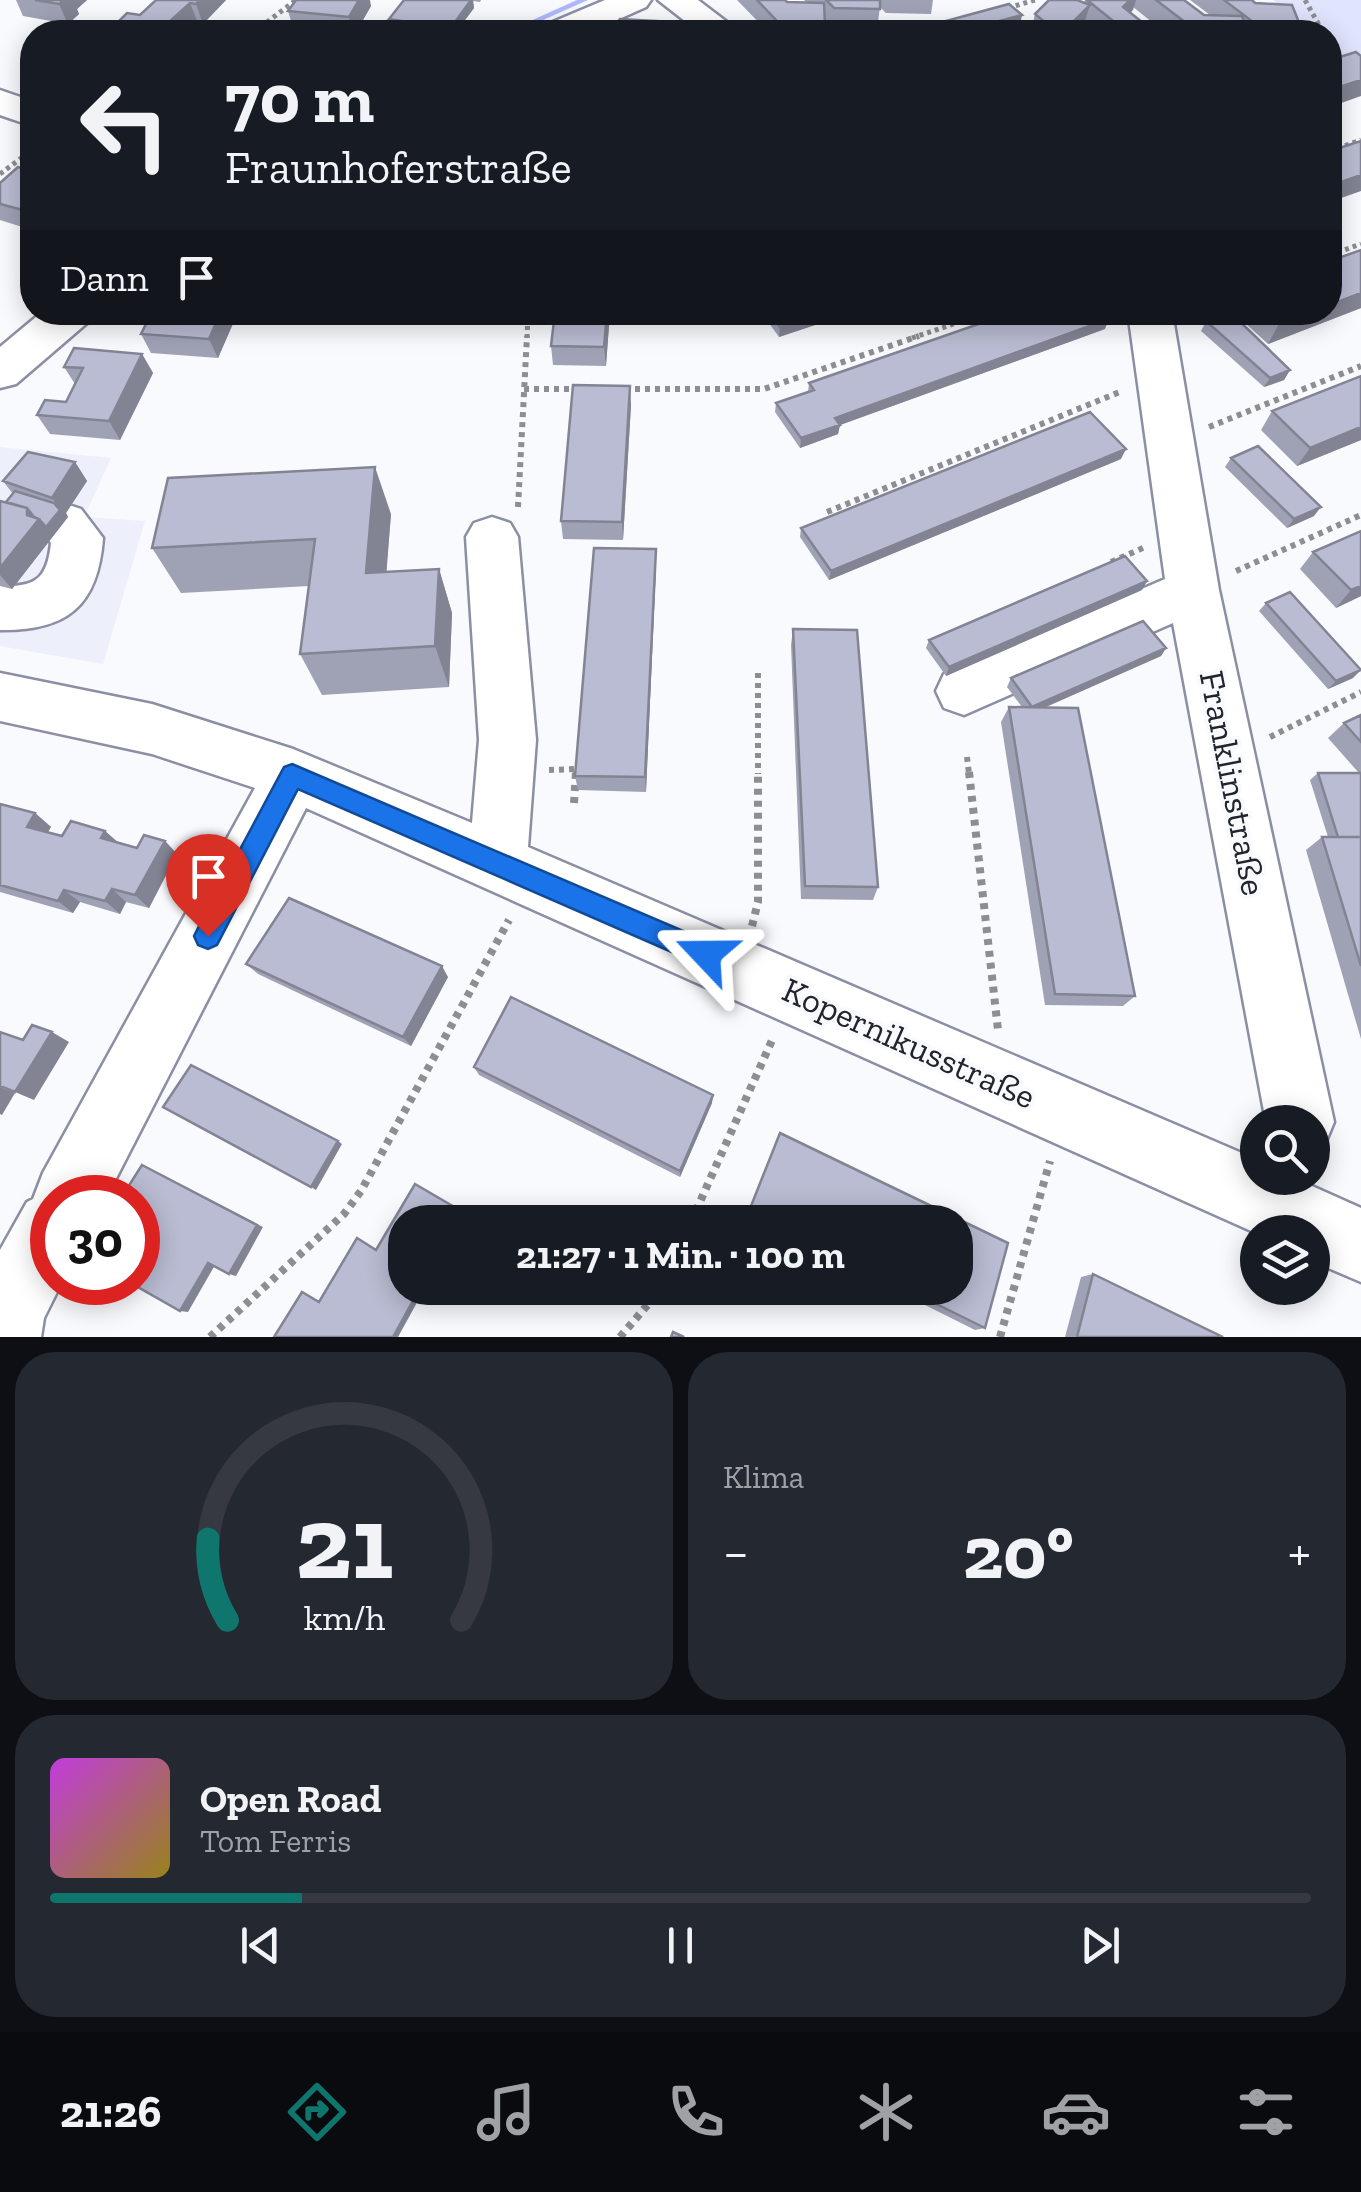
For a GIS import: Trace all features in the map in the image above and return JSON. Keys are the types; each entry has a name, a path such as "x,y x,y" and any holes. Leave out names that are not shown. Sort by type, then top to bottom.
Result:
{"street":[{"path":"589,20 634,0"},
{"path":"0,372 56,325"},
{"name":"Franklinstraße","path":"1152,325 1194,590 1297,1105"},
{"path":"0,608 39,609 60,596 76,566 77,538 63,523"},
{"path":"492,537 508,772 504,822 513,870"},
{"path":"964,691 1194,590"},
{"name":"Kopernikusstraße","path":"0,697 152,729 292,775 1064,1112 1331,1217"},
{"path":"80,1175 292,775"},
{"path":"3,1337 8,1310 30,1268"}],"path":[{"path":"270,20 296,0"},
{"path":"996,11 1035,0"},
{"path":"1342,61 1350,62"},
{"path":"492,537 518,512 527,325"},
{"path":"616,389 764,388 951,325"},
{"path":"1170,443 1361,366"},
{"path":"828,512 1161,376"},
{"path":"524,389 579,389"},
{"path":"1194,590 1361,515"},
{"path":"1108,563 1185,529"},
{"path":"696,1205 767,980 758,902 758,673"},
{"path":"1228,757 1361,692"},
{"path":"967,757 999,1016 994,1081"},
{"path":"574,803 576,769"},
{"path":"210,1337 344,1214 361,1192 513,870"},
{"path":"1000,1337 1064,1112"},
{"path":"620,1337 647,1305"}],"shaded area":[{"path":"1273,0 1361,0 1361,68 1342,67 1342,20 1301,20"},
{"path":"0,447 111,458 84,517 145,521 103,664 0,646"}],"building":[{"path":"156,0 200,0 190,3 171,20 120,20 127,13 140,15"},
{"path":"296,0 359,0 349,17 288,11"},
{"path":"404,0 471,0 457,20 389,19"},
{"path":"757,0 824,3 825,20 776,20"},
{"path":"826,0 880,0 880,9 834,8"},
{"path":"1049,0 1077,0 1090,5 1075,20 1042,20 1035,14"},
{"path":"1087,0 1130,0 1123,7 1139,20 1112,20"},
{"path":"1156,0 1184,0 1204,15 1242,16 1244,20 1182,20"},
{"path":"1224,0 1292,5 1298,20 1250,20"},
{"path":"1009,4 1022,15 1003,20 950,20"},
{"path":"1356,52 1361,56 1361,80 1342,86 1342,56"},
{"path":"1361,141 1361,175 1342,182 1342,147"},
{"path":"20,168 20,209 0,204 0,183"},
{"path":"1361,250 1361,293 1342,300 1342,257"},
{"path":"146,325 215,325 209,339 141,334"},
{"path":"553,325 606,325 604,347 551,346"},
{"path":"976,325 1092,325 835,418 840,425 801,438 776,403 814,390 809,383"},
{"path":"1210,325 1243,325 1290,370 1270,378"},
{"path":"74,348 142,354 109,421 37,415 45,400 66,402 83,368 64,367"},
{"path":"1361,376 1361,427 1310,448 1272,411"},
{"path":"573,385 630,386 622,522 561,521"},
{"path":"1090,412 1126,449 831,571 801,528"},
{"path":"1258,446 1321,507 1294,519 1231,458"},
{"path":"28,452 75,462 52,498 3,481"},
{"path":"375,467 366,573 439,569 435,646 300,654 315,539 152,548 168,478"},
{"path":"15,491 54,503 60,510 46,527 27,508 6,502"},
{"path":"0,501 27,508 27,515 39,519 0,568"},
{"path":"1361,531 1361,586 1351,590 1313,552"},
{"path":"594,548 656,549 645,777 575,776"},
{"path":"1125,556 1147,581 949,667 929,640"},
{"path":"1290,592 1361,670 1336,681 1266,603"},
{"path":"1143,621 1166,648 1032,707 1011,678"},
{"path":"793,629 857,630 878,887 805,886"},
{"path":"1009,707 1078,708 1135,996 1055,994"},
{"path":"1361,715 1361,742 1344,723"},
{"path":"1318,773 1361,773 1361,837 1338,837"},
{"path":"0,804 35,813 27,827 62,836 71,821 105,831 101,838 137,848 144,835 165,841 135,895 112,889 105,901 64,890 58,901 0,885"},
{"path":"1322,837 1361,837 1361,966"},
{"path":"289,898 442,966 403,1037 246,964"},
{"path":"511,997 713,1095 680,1171 474,1067"},
{"path":"32,1025 52,1032 15,1092 0,1086 0,1032 23,1040"},
{"path":"191,1065 338,1141 311,1187 163,1107"},
{"path":"780,1133 929,1205 751,1205"},
{"path":"142,1165 257,1225 229,1274 208,1263 180,1311 160,1300 160,1175 136,1175"},
{"path":"415,1184 451,1205 403,1205"},
{"path":"973,1226 1008,1243 985,1328 938,1305 973,1305"},
{"path":"388,1230 388,1305 411,1305 393,1337 274,1337 302,1292 319,1302 357,1238 376,1250"},
{"path":"1093,1274 1223,1337 1077,1337"}],"waterway":[{"path":"538,20 584,0"}],"route":[{"path":"208,936 292,775 706,954"}]}
